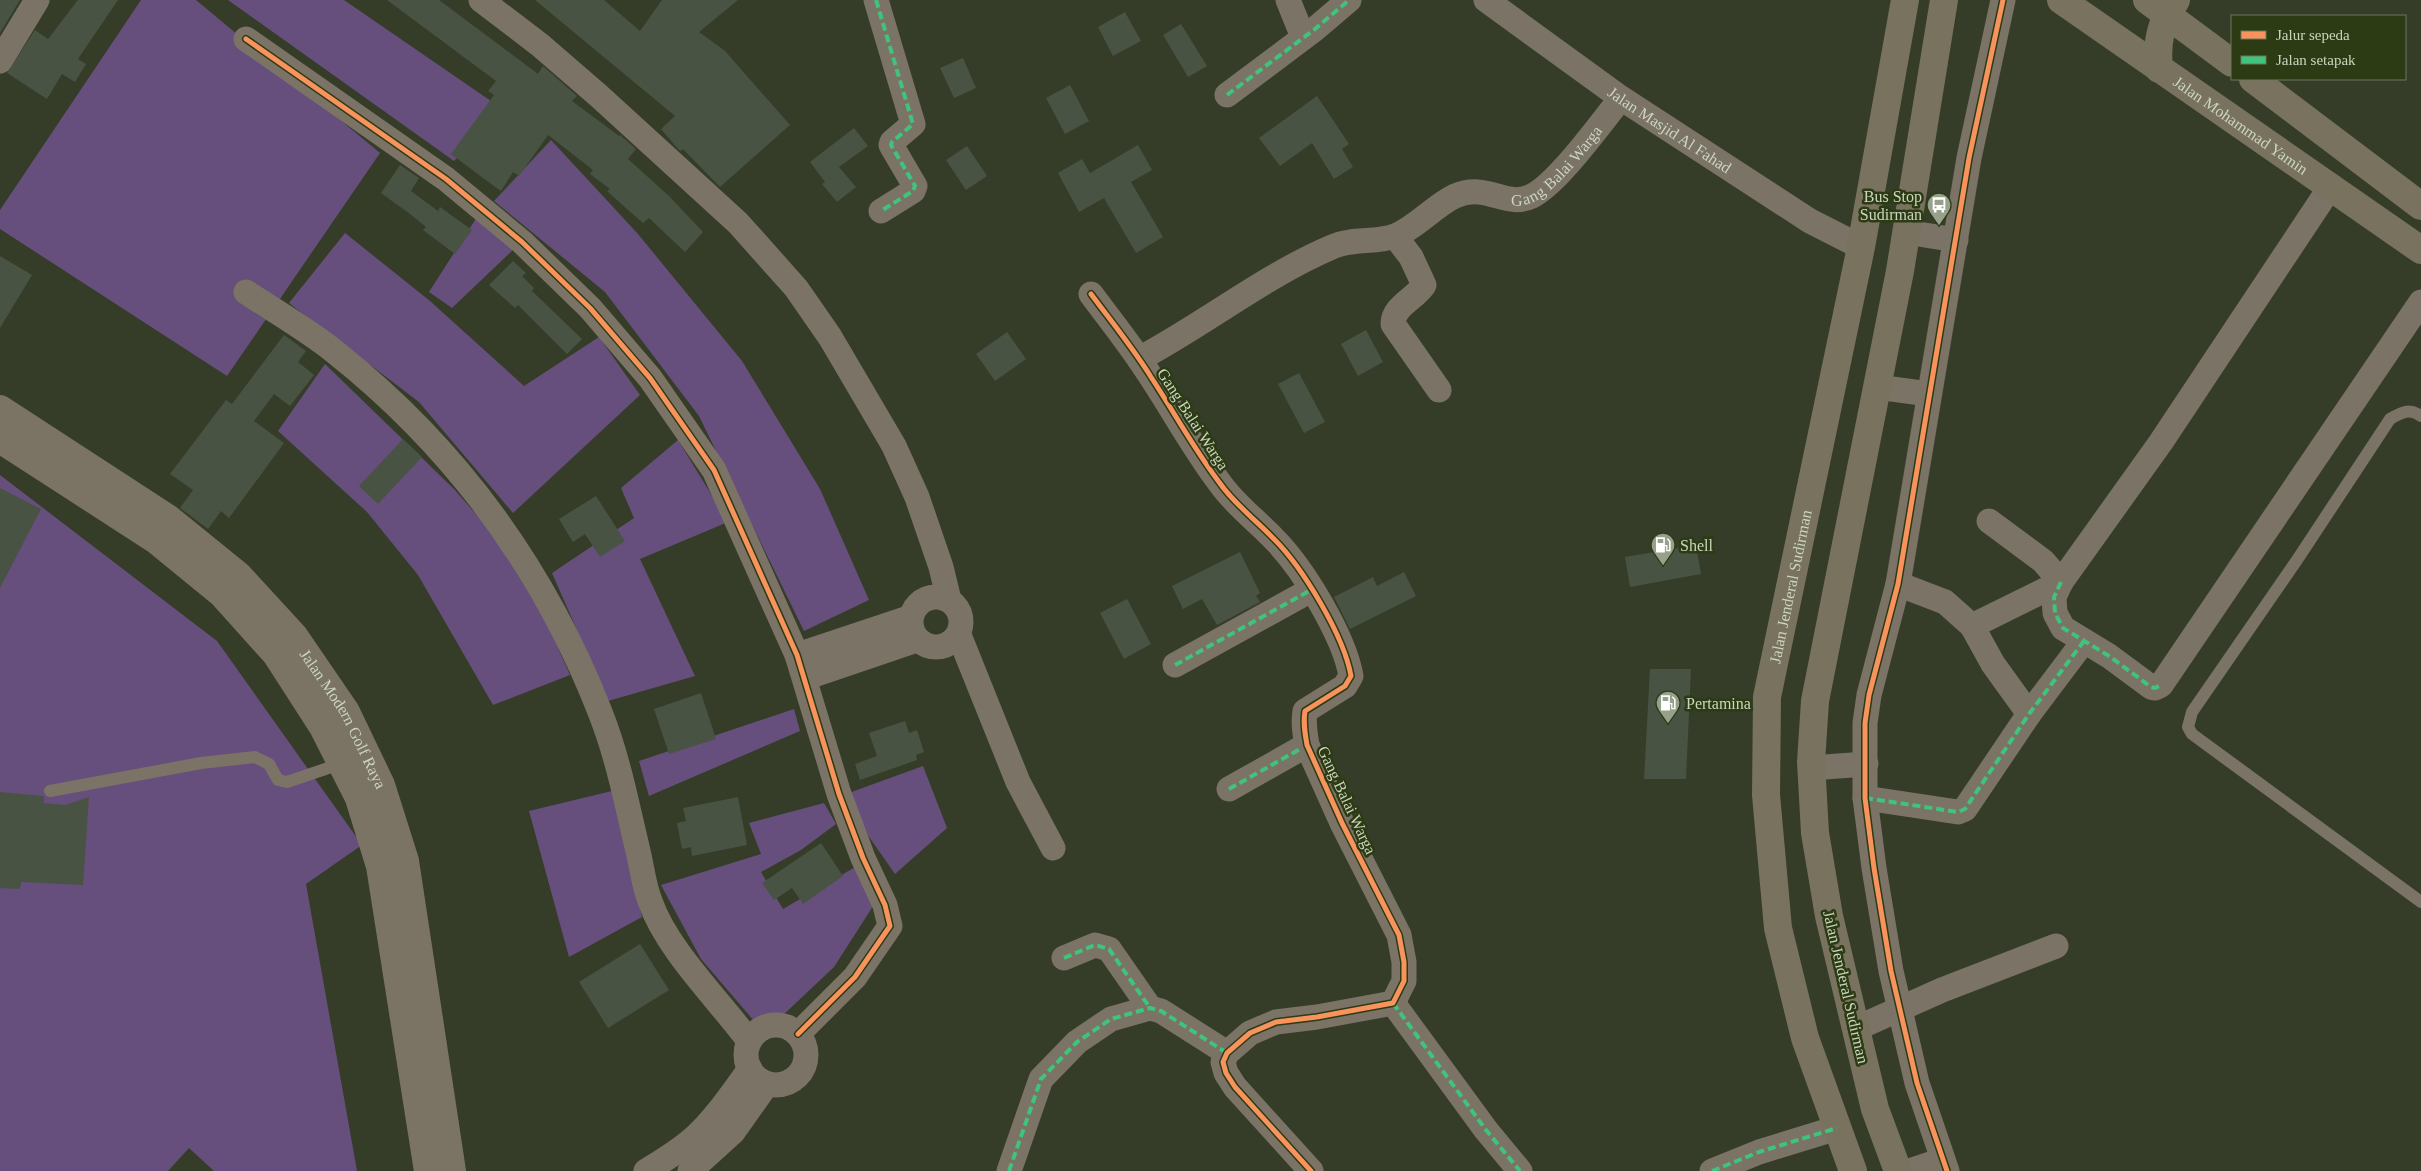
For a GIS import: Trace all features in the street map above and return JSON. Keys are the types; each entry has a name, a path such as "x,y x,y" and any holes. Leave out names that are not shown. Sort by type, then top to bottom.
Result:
{"main road":[{"name":"Jalan Jenderal Sudirman","path":"1853,1171 1805,1038 1778,928 1766,795 1767,716 1768,697 1788,596 1861,247 1905,0"},
{"name":"Jalan Jenderal Sudirman","path":"1898,1171 1875,1109 1826,897 1815,833 1811,768 1815,700 1906,232 1944,0"},
{"name":"Jalan Mohammad Yamin","path":"2061,0 2421,250"},
{"path":"2159,69 2156,47 2163,5"},
{"path":"2163,5 2231,62"},
{"path":"2254,80 2421,206"}],"street":[{"path":"0,61 37,0"},
{"path":"480,0 540,46 599,96 738,223 796,288 830,337 894,446 917,497 941,567 949,600"},
{"path":"876,0 913,124 891,145 915,186 913,191 881,211"},
{"path":"1288,0 1303,37"},
{"path":"1227,95 1349,0"},
{"name":"Jalan Masjid Al Fahad","path":"1486,0 1621,98 1810,221 1861,247"},
{"path":"1909,1171 1945,1165 1917,1083 1891,971 1874,868 1866,798 1865,723 1869,695 1898,584 1969,158 2003,0"},
{"path":"246,39 446,179 522,242 590,308 650,378 714,470 801,666 839,794 864,858 886,905 842,970 789,1029"},
{"name":"Gang Balai Warga","path":"1393,1003 1404,981 1404,962 1399,935 1342,823 1307,746 1304,722 1305,711 1345,686 1352,676 1343,644 1295,562 1232,499 1218,482 1139,359 1335,245 1395,236 1454,197 1470,191 1482,191 1515,200 1532,196 1558,175 1621,98"},
{"path":"2331,186 2161,442 2061,582 2054,597 2054,613 2063,628 2150,687 2160,686 2421,302"},
{"path":"1906,232 1956,240"},
{"path":"1395,236 1414,262 1424,285 1419,293 1397,311 1393,317 1393,324 1439,390"},
{"path":"246,292 334,351 405,412 481,499 523,556 562,625 601,713 619,769 649,900 659,922 670,942 749,1041"},
{"path":"1091,294 1139,359"},
{"path":"1877,387 1929,394"},
{"name":"Jalan Modern Golf Raya","path":"0,409 169,519 238,575 294,636 346,712 381,785 405,861 452,1171"},
{"name":"Jalan Modern Golf Raya","path":"0,439 156,540 222,594 276,654 323,727 359,798 380,866 428,1171"},
{"path":"1990,521 2043,561 2061,582"},
{"path":"1972,626 2061,582"},
{"path":"1898,584 1946,602 1972,626 1993,664 2029,714"},
{"path":"1175,665 1311,590"},
{"path":"938,597 949,600 956,606 961,615 962,625 959,635 950,644 939,648 927,647 914,629 916,606 926,598 938,597"},
{"path":"801,666 914,629"},
{"path":"959,635 1018,782 1053,848"},
{"path":"1866,798 1958,812 1965,809 2029,714 2084,641"},
{"path":"1229,789 1307,746"},
{"path":"1811,768 1866,764"},
{"path":"1064,958 1095,945 1109,948 1150,1008"},
{"path":"1855,1029 1900,1008 2056,946"},
{"path":"1311,1171 1235,1087 1224,1068 1223,1062 1227,1053 1250,1033 1276,1022 1317,1017 1393,1003 1486,1130 1520,1171"},
{"path":"1009,1171 1041,1079 1077,1042 1111,1019 1150,1008 1161,1011 1227,1053"},
{"path":"768,1026 789,1029 804,1043 806,1054 801,1070 789,1082 778,1085 758,1077 746,1060 749,1041 757,1032 768,1026"},
{"path":"646,1171 674,1164 694,1138 714,1117 758,1077"},
{"path":"690,1171 733,1132 758,1077"},
{"path":"1712,1171 1759,1152 1837,1128"}],"lane":[{"path":"2421,416 2414,411 2404,411 2390,419 2386,424 2297,560 2192,712 2188,727 2192,734 2421,902"},
{"path":"50,791 201,763 255,757 269,764 278,780 287,782 367,755"}],"shaded area":[{"path":"141,0 196,0 380,153 227,376 0,229 0,210"},
{"path":"228,0 344,0 504,110 454,161"},
{"path":"551,140 638,234 742,361 820,489 869,600 804,631 699,416 605,292 494,201"},
{"path":"477,217 515,248 452,308 429,292"},
{"path":"345,233 430,301 524,386 599,337 640,395 513,513 419,402 289,303"},
{"path":"325,364 454,489 496,537 547,623 570,675 493,705 418,575 367,512 278,431"},
{"path":"678,440 728,522 640,559 695,676 608,701 552,573 634,518 621,488"},
{"path":"0,475 217,641 362,845 306,884 357,1171 214,1171 189,1148 168,1171 0,1171"},
{"path":"794,709 800,731 649,796 639,761"},
{"path":"923,766 947,828 895,874 860,824 846,794"},
{"path":"612,791 642,917 569,957 529,811"},
{"path":"824,803 836,824 801,850 761,872 783,909 857,866 875,903 834,967 781,1017 755,1022 701,959 661,885 761,854 749,823"}],"building":[{"path":"0,0 20,0 0,33"},
{"path":"78,0 118,0 78,59 86,64 75,82 62,74 47,99 7,73 35,30 48,39"},
{"path":"387,0 439,0 538,74 543,66 577,96 572,101 620,135 636,149 628,159 669,196 703,232 685,252 649,218 643,223 607,191 610,189 590,174 593,170 548,135 519,176 513,172 501,191 487,181 451,154 494,95 488,91 496,81"},
{"path":"535,0 604,0 640,31 662,0 738,0 699,32 725,51 790,125 720,187 683,149 679,150 661,129 675,116"},
{"path":"1125,12 1141,41 1113,56 1098,27"},
{"path":"1181,24 1207,66 1188,77 1163,35"},
{"path":"963,58 976,88 954,98 940,68"},
{"path":"1070,85 1089,121 1065,134 1046,98"},
{"path":"1317,96 1349,144 1342,149 1353,167 1334,179 1312,143 1280,166 1259,138"},
{"path":"854,128 868,146 839,167 856,187 837,202 822,184 825,182 810,162"},
{"path":"1138,145 1152,170 1131,182 1163,237 1136,253 1104,198 1079,212 1058,173 1082,159 1090,173"},
{"path":"967,146 987,176 966,190 946,160"},
{"path":"400,165 419,178 411,191 438,211 440,207 472,230 455,254 423,230 426,227 381,193"},
{"path":"0,256 32,275 0,328"},
{"path":"513,261 526,273 522,276 534,288 532,291 582,339 567,354 518,305 515,308 489,285"},
{"path":"1366,330 1383,362 1358,376 1341,344"},
{"path":"1007,332 1026,359 995,381 976,354"},
{"path":"284,335 306,351 298,362 314,375 290,406 274,394 254,421 284,443 229,518 221,511 208,529 180,508 193,490 170,474 226,400 232,404"},
{"path":"1299,373 1325,422 1304,433 1278,384"},
{"path":"403,439 422,457 378,504 359,486"},
{"path":"0,488 41,509 0,588"},
{"path":"596,496 625,541 600,557 585,534 573,542 559,519"},
{"name":"Shell","path":"1696,545 1701,574 1630,587 1625,557"},
{"path":"1240,552 1260,593 1256,596 1260,602 1217,625 1202,599 1183,609 1172,586"},
{"path":"1404,572 1416,596 1350,629 1334,597 1373,577 1377,586"},
{"path":"1127,599 1151,644 1124,659 1100,613"},
{"name":"Pertamina","path":"1650,669 1691,669 1686,779 1644,779"},
{"path":"701,693 716,739 669,754 654,709"},
{"path":"905,721 909,733 917,730 924,752 916,755 917,760 860,780 855,764 877,756 869,733"},
{"path":"0,792 44,796 44,803 65,805 89,797 83,885 21,882 20,889 0,888"},
{"path":"738,797 747,845 692,856 691,847 682,849 677,823 686,821 683,808"},
{"path":"821,843 843,876 803,904 792,888 774,900 762,883"},
{"path":"640,944 669,990 608,1028 579,982"}],"marked path":[{"path":"876,0 913,124 891,145 915,186 913,191 881,211"},
{"path":"1227,95 1315,29 1349,0"},
{"path":"2061,582 2054,597 2055,613 2063,628 2109,656 2151,687 2155,688 2161,685"},
{"path":"1175,665 1311,590"},
{"path":"1865,798 1958,812 1965,809 2029,714 2084,641"},
{"path":"1229,789 1302,748"},
{"path":"1064,958 1095,945 1109,949 1150,1008"},
{"path":"1393,1003 1486,1130 1520,1171"},
{"path":"1009,1171 1041,1079 1077,1042 1111,1019 1150,1008 1161,1011 1227,1053"},
{"path":"1712,1171 1759,1152 1837,1128"}],"cycle path":[{"path":"1947,1171 1917,1083 1891,971 1874,868 1865,798 1865,723 1869,695 1898,584 1969,158 2003,0"},
{"path":"246,39 446,179 522,242 590,308 650,378 714,470 797,655 839,794 863,858 885,905 890,926 855,977 798,1034"},
{"path":"1091,294 1137,356 1201,457 1225,490 1267,532 1297,567 1321,603 1347,660 1351,676 1345,686 1305,711 1306,741 1342,823 1399,935 1404,962 1404,981 1393,1003 1317,1017 1276,1022 1250,1033 1227,1053 1223,1062 1226,1073 1235,1087 1311,1171"}],"place":[{"name":"Bus Stop Sudirman","path":"1939,226"},
{"name":"Shell","path":"1663,566"},
{"name":"Pertamina","path":"1668,724"}]}
